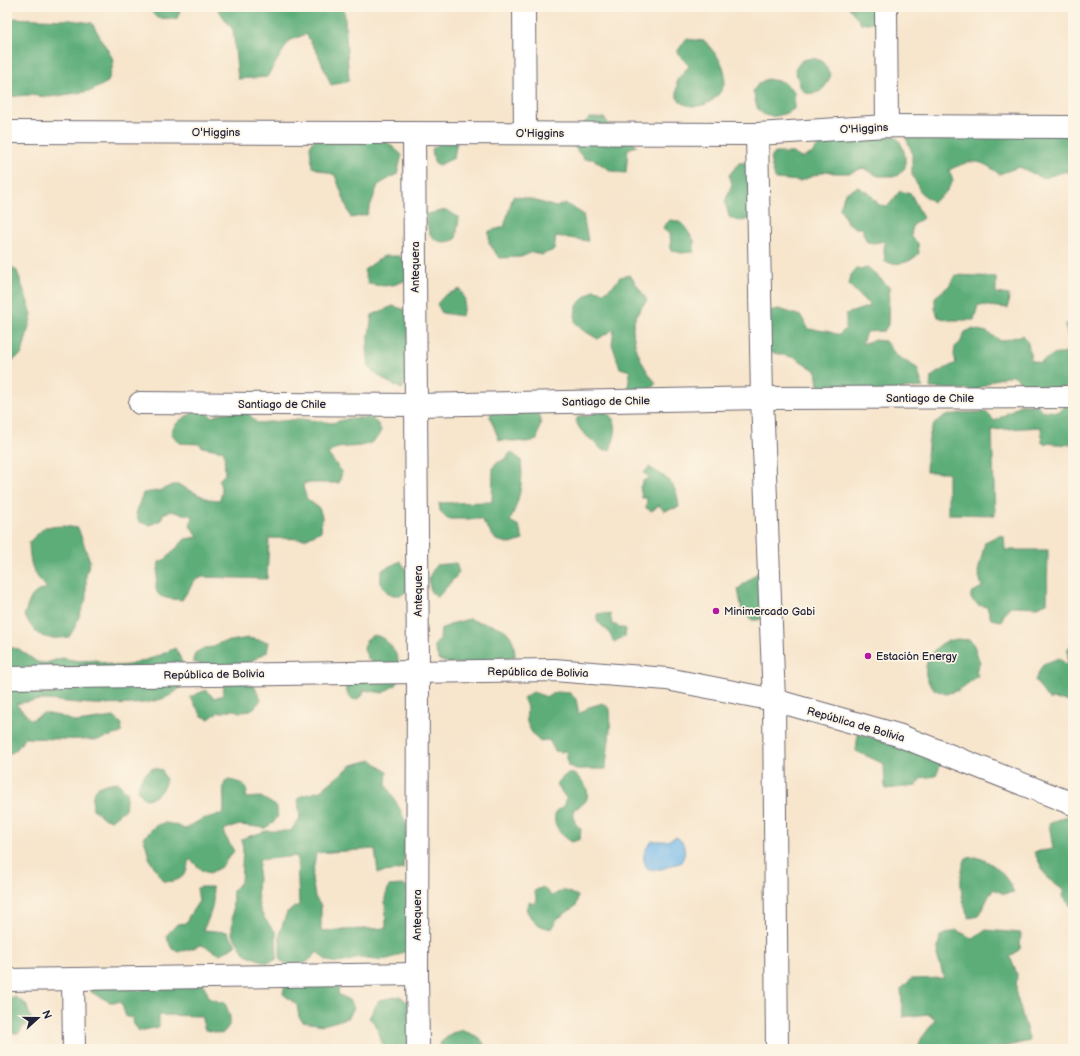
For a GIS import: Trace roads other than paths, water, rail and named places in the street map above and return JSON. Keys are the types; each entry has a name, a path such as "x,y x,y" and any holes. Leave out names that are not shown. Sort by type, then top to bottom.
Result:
{"street":[{"path":"524,7 525,133"},
{"path":"886,7 887,126"},
{"name":"O'Higgins","path":"7,132 757,134 887,126 1073,127"},
{"name":"Antequera","path":"414,133 418,671 418,1049"},
{"path":"757,134 762,398 774,700 777,1049"},
{"name":"Santiago de Chile","path":"140,403 416,405 762,398 1073,397"},
{"name":"República de Bolivia","path":"7,678 418,671 569,671 667,679 774,700 898,735 1073,804"},
{"path":"7,980 417,974"},
{"path":"73,979 74,1049"}],"water":[{"path":"676,837 684,845 684,856 680,863 659,870 651,870 647,868 644,860 644,854 652,841 667,841"}],"place":[{"name":"Minimercado Gabi","path":"716,611"},
{"name":"Estación Energy","path":"868,656"}]}
